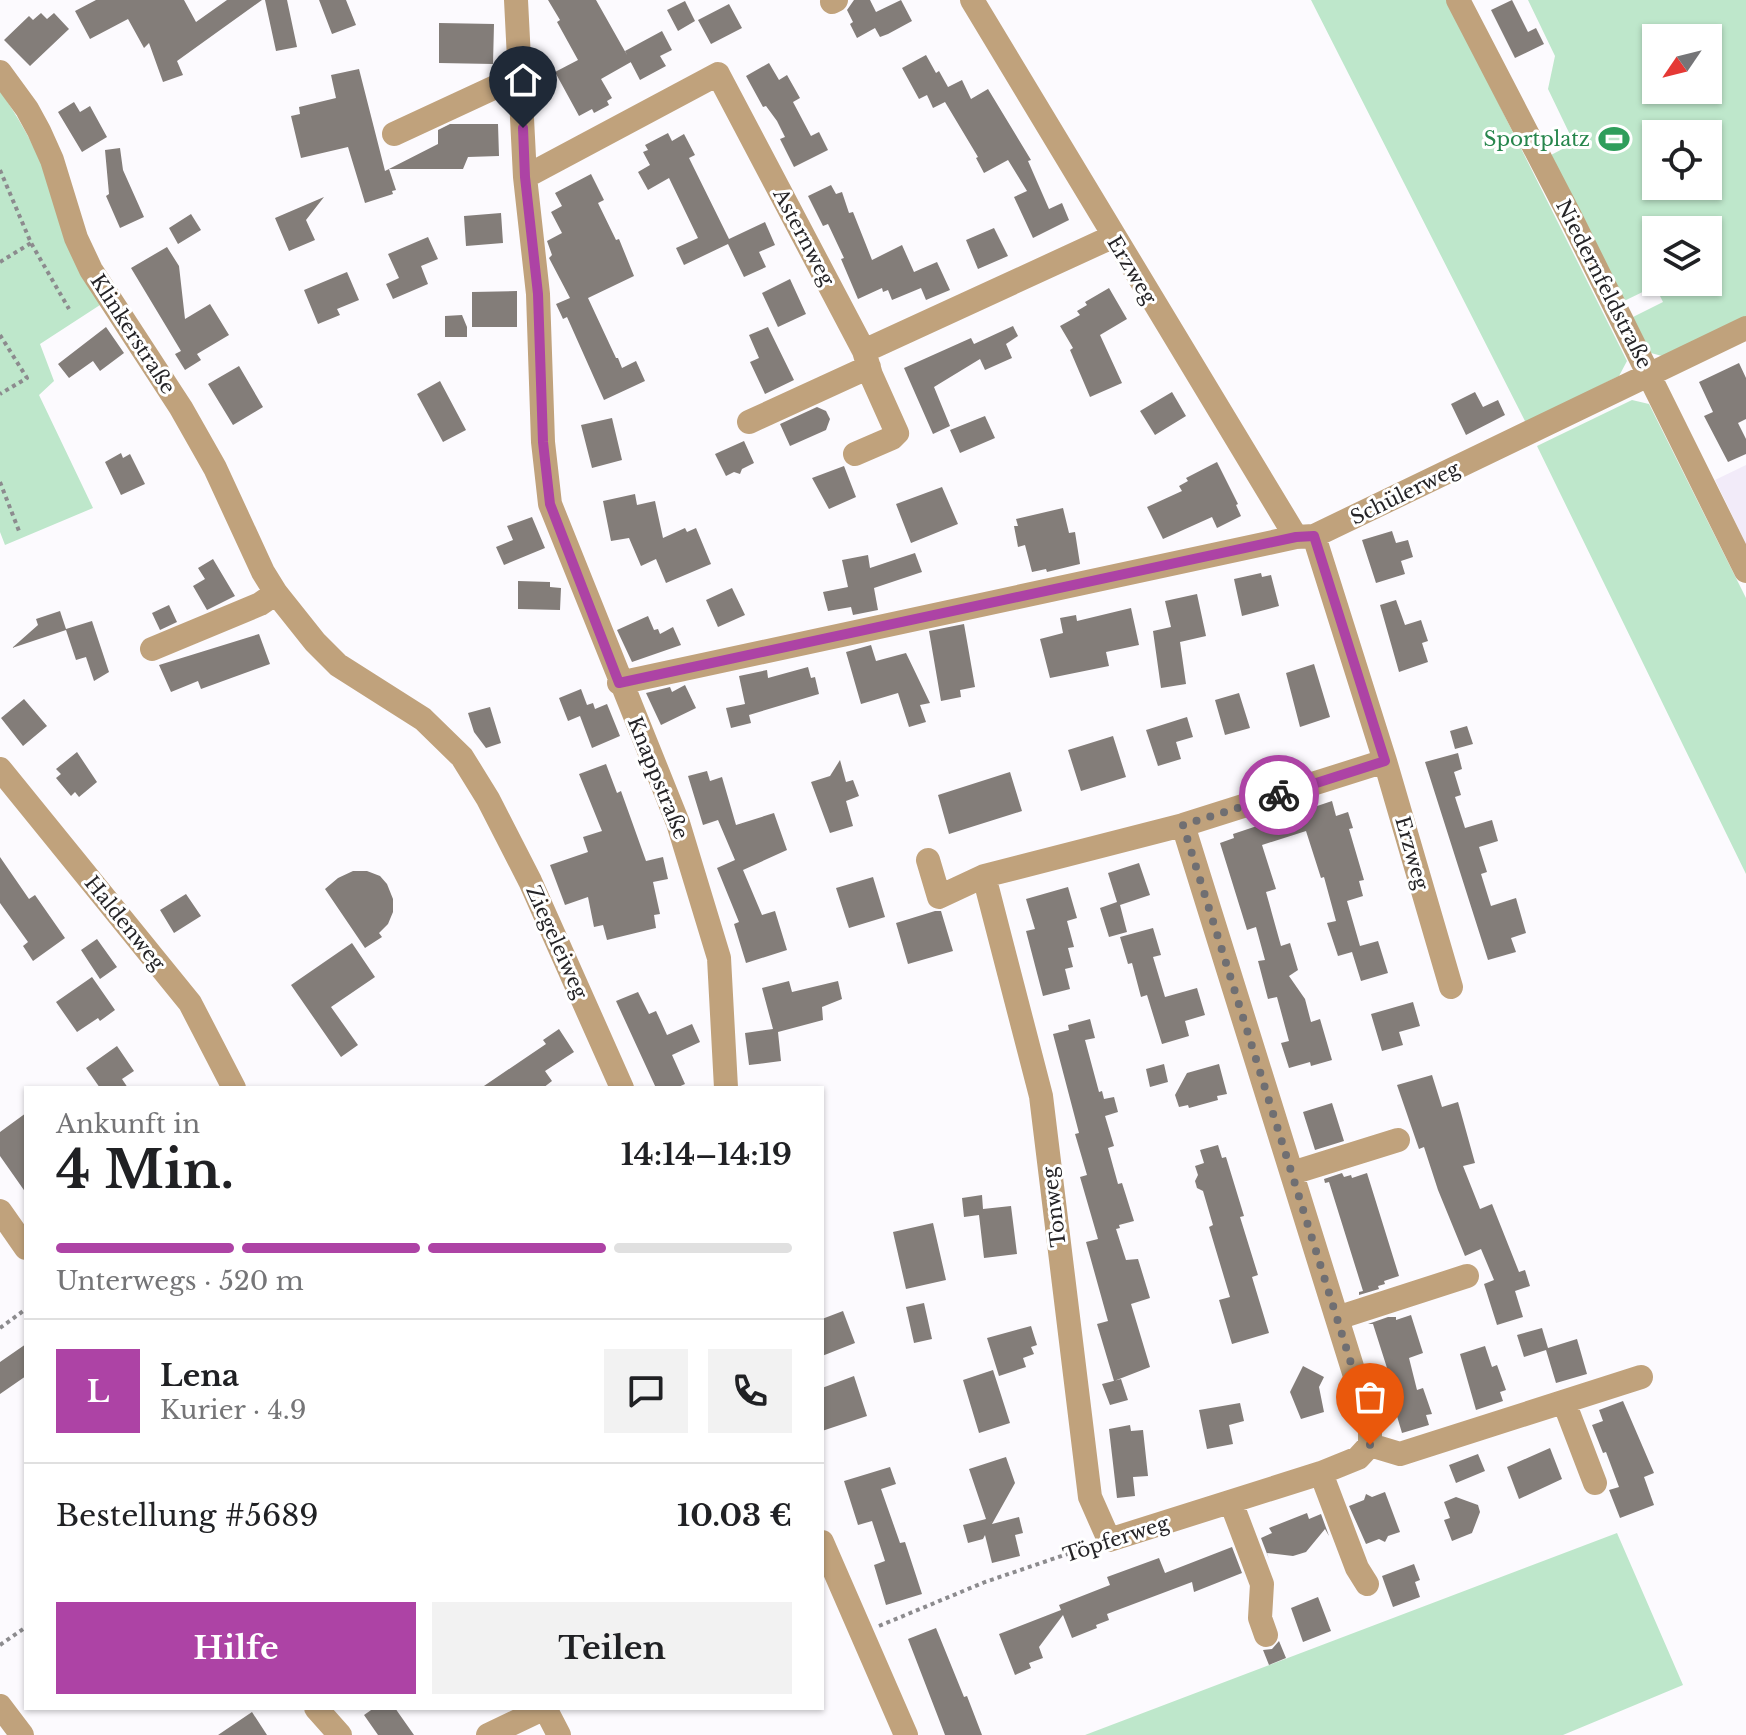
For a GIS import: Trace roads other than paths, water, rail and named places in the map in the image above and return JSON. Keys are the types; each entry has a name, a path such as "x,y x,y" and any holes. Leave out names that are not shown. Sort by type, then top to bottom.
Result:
{"street":[{"name":"Knappstraße","path":"516,0 525,177 538,294 543,442 550,504 619,683 678,823 719,958 726,1086"},
{"name":"Erzweg","path":"972,0 1112,237 1305,537 1385,761 1451,987"},
{"name":"Niedernfeldstraße","path":"1458,0 1746,571"},
{"name":"Klinkerstraße","path":"0,72 39,131 52,160 76,238 91,270 181,408 215,468 263,572 276,593 338,665 423,719 443,736 462,757 488,799"},
{"name":"Asternweg","path":"525,177 718,74 866,359"},
{"path":"394,134 520,78"},
{"path":"749,422 866,359 1112,237"},
{"name":"Schülerweg","path":"619,683 1305,537 1746,328"},
{"path":"855,454 897,433 866,359"},
{"path":"152,649 260,604 276,593"},
{"path":"928,860 939,897 984,876 1183,825 1385,761"},
{"name":"Haldenweg","path":"0,769 190,1003 233,1086"},
{"name":"Ziegeleiweg","path":"488,799 530,881 621,1086"},
{"path":"1183,825 1337,1318 1370,1428 1370,1445 1400,1454 1641,1377"},
{"name":"Tonweg","path":"984,876 1041,1096 1090,1497 1109,1540"},
{"path":"1292,1173 1398,1140"},
{"path":"0,1211 24,1245"},
{"path":"1337,1318 1467,1276"},
{"path":"1564,1402 1595,1483"},
{"name":"Töpferweg","path":"1109,1540 1321,1473 1358,1458 1370,1445"},
{"path":"1321,1473 1357,1568 1367,1584"},
{"path":"1231,1502 1262,1584 1260,1618 1266,1635"},
{"path":"824,1547 900,1732"},
{"path":"0,1706 22,1735"},
{"path":"318,1710 340,1735"},
{"path":"488,1735 541,1710"},
{"path":"546,1710 559,1735"}],"place":[{"name":"Sportplatz","path":"1614,139"}]}
